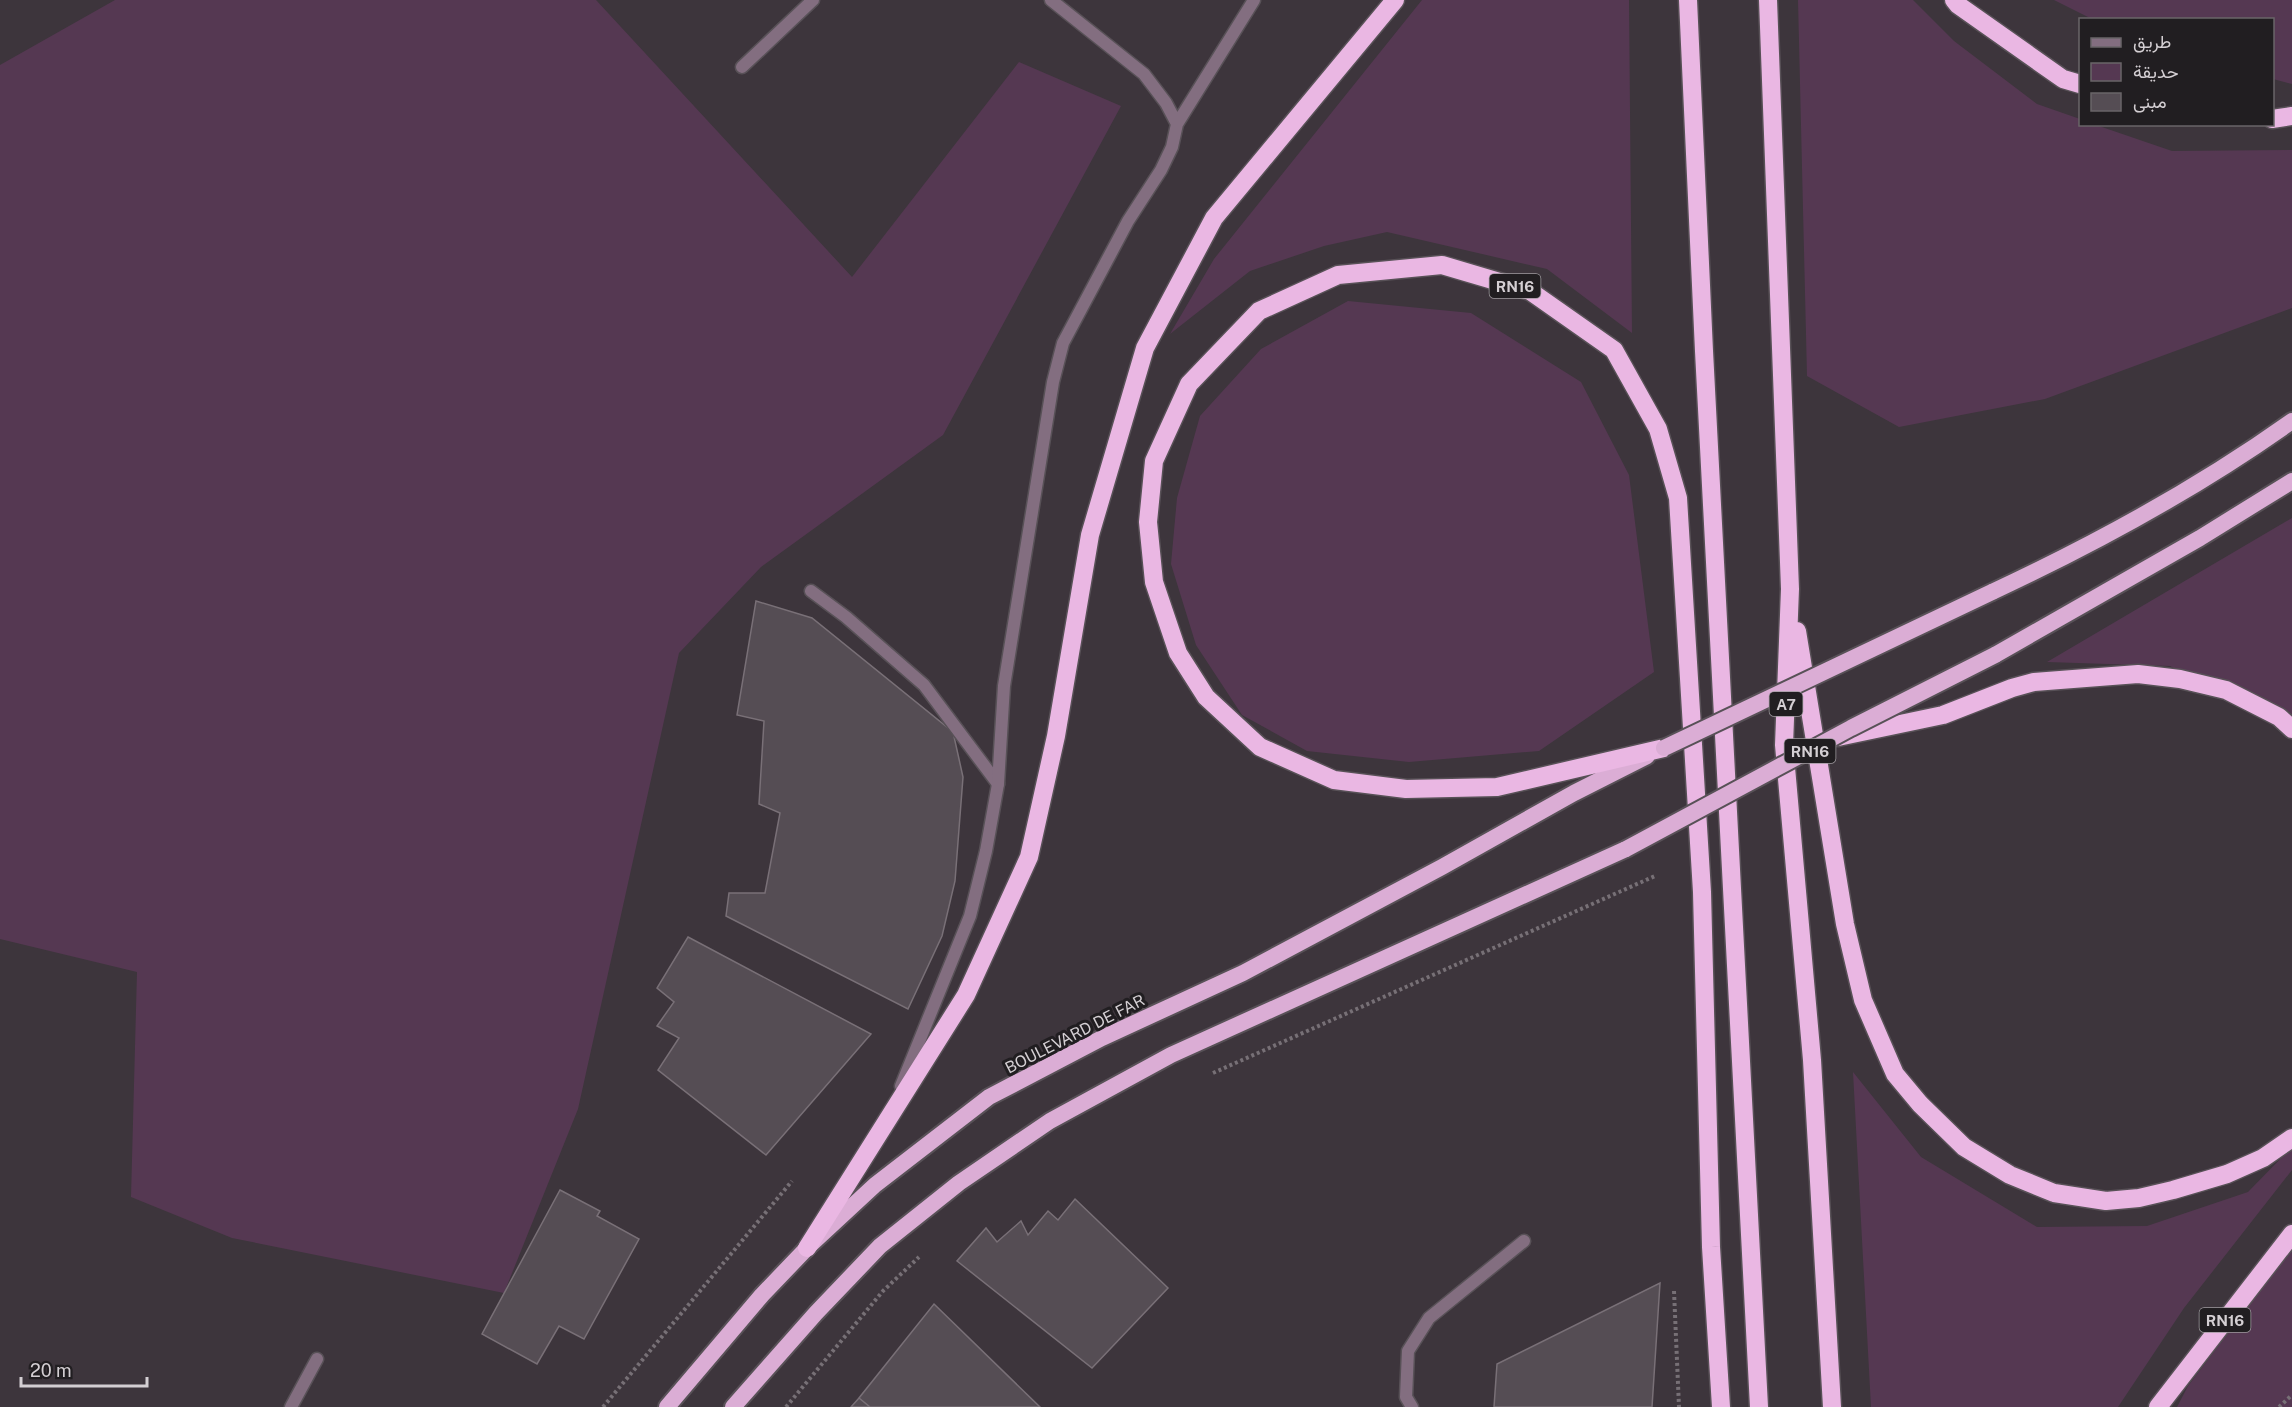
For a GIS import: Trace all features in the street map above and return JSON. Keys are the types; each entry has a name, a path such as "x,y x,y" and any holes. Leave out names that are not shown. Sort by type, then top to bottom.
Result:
{"highway":[{"path":"807,1248 966,995 1029,857 1056,736 1090,535 1145,348 1214,218 1395,0"},
{"path":"1688,0 1759,1407"},
{"name":"A7","path":"1768,0 1790,589 1785,745 1812,1060 1832,1407"},
{"path":"1954,0 2063,79 2079,84"},
{"path":"2274,119 2292,116"},
{"name":"RN16","path":"1721,1407 1711,1247 1702,892 1678,498 1658,429 1614,350 1530,291 1442,265 1338,275 1259,311 1189,384 1154,462 1149,522 1154,582 1178,653 1206,697 1260,747 1334,780 1406,789 1497,787 1664,748 1992,591 2063,558 2151,512 2252,449 2292,421"},
{"name":"RN16","path":"733,1407 816,1313 880,1246 959,1183 1050,1121 1171,1055 1626,849 1995,655 2200,538 2292,481"},
{"path":"1790,589 1845,924 1863,1000 1895,1074 1920,1104 1964,1148 2010,1175 2054,1193 2106,1201 2139,1198 2227,1174 2263,1158 2292,1138"},
{"path":"1834,738 1943,715 2012,688 2034,682 2138,674 2180,679 2226,690 2279,717 2292,729"},
{"name":"BOULEVARD DE FAR","path":"667,1407 762,1295 807,1248 875,1185 989,1097 1102,1038 1243,973 1442,867 1574,793 1664,748"},
{"name":"RN16","path":"2158,1407 2292,1234"}],"street":[{"path":"742,66 813,0"},
{"path":"1052,0 1144,74 1166,103 1177,124"},
{"path":"890,1113 970,916 986,851 998,784 1004,686 1053,382 1063,343 1128,221 1161,170 1172,147 1177,124 1254,0"},
{"path":"812,591 924,686 998,784"},
{"path":"1412,1407 1406,1397 1408,1351 1429,1318 1524,1240"},
{"path":"291,1407 317,1359"}],"path":[{"path":"1212,1073 1655,876"},
{"path":"603,1407 792,1181"},
{"path":"786,1407 883,1291 924,1252"},
{"path":"1674,1291 1679,1407"},
{"path":"2278,1407 2292,1395"}],"green space":[{"path":"115,0 596,0 852,277 1019,62 1121,106 943,435 761,567 679,653 578,1109 504,1293 232,1238 131,1197 137,972 0,939 0,65"},
{"path":"1422,0 1629,0 1632,333 1547,269 1387,232 1324,246 1250,271 1170,334 1214,259"},
{"path":"1798,0 1913,0 1954,41 2037,104 2079,119 2079,126 2099,126 2172,151 2292,150 2292,308 2045,399 1899,427 1807,376"},
{"path":"2054,0 2292,0 2292,84 2274,79 2274,18 2090,18"},
{"path":"1348,301 1471,313 1581,382 1629,475 1654,672 1539,751 1409,762 1307,751 1242,715 1196,645 1171,564 1177,498 1200,416 1261,349"},
{"path":"2292,518 2292,740 2282,726 2170,666 2047,662"},
{"path":"1853,1072 1921,1157 2037,1227 2147,1226 2248,1192 2292,1147 2292,1170 2184,1308 2118,1407 1871,1407"},
{"path":"2292,1249 2292,1407 2177,1407 2188,1386"}],"building":[{"path":"756,601 812,618 953,732 963,777 955,881 942,936 908,1009 726,916 729,893 765,893 780,813 759,804 764,721 737,715"},
{"path":"688,937 871,1034 766,1155 658,1070 679,1038 657,1026 674,1002 657,988"},
{"path":"560,1190 600,1211 597,1216 639,1239 584,1339 559,1326 537,1364 482,1334"},
{"path":"1075,1199 1168,1288 1092,1368 957,1261 986,1228 997,1242 1021,1221 1028,1235 1048,1211 1058,1220"},
{"path":"1660,1283 1652,1407 1494,1407 1497,1364"},
{"path":"934,1304 1040,1407 870,1407 859,1398"},
{"path":"859,1398 870,1407 851,1407"}]}
